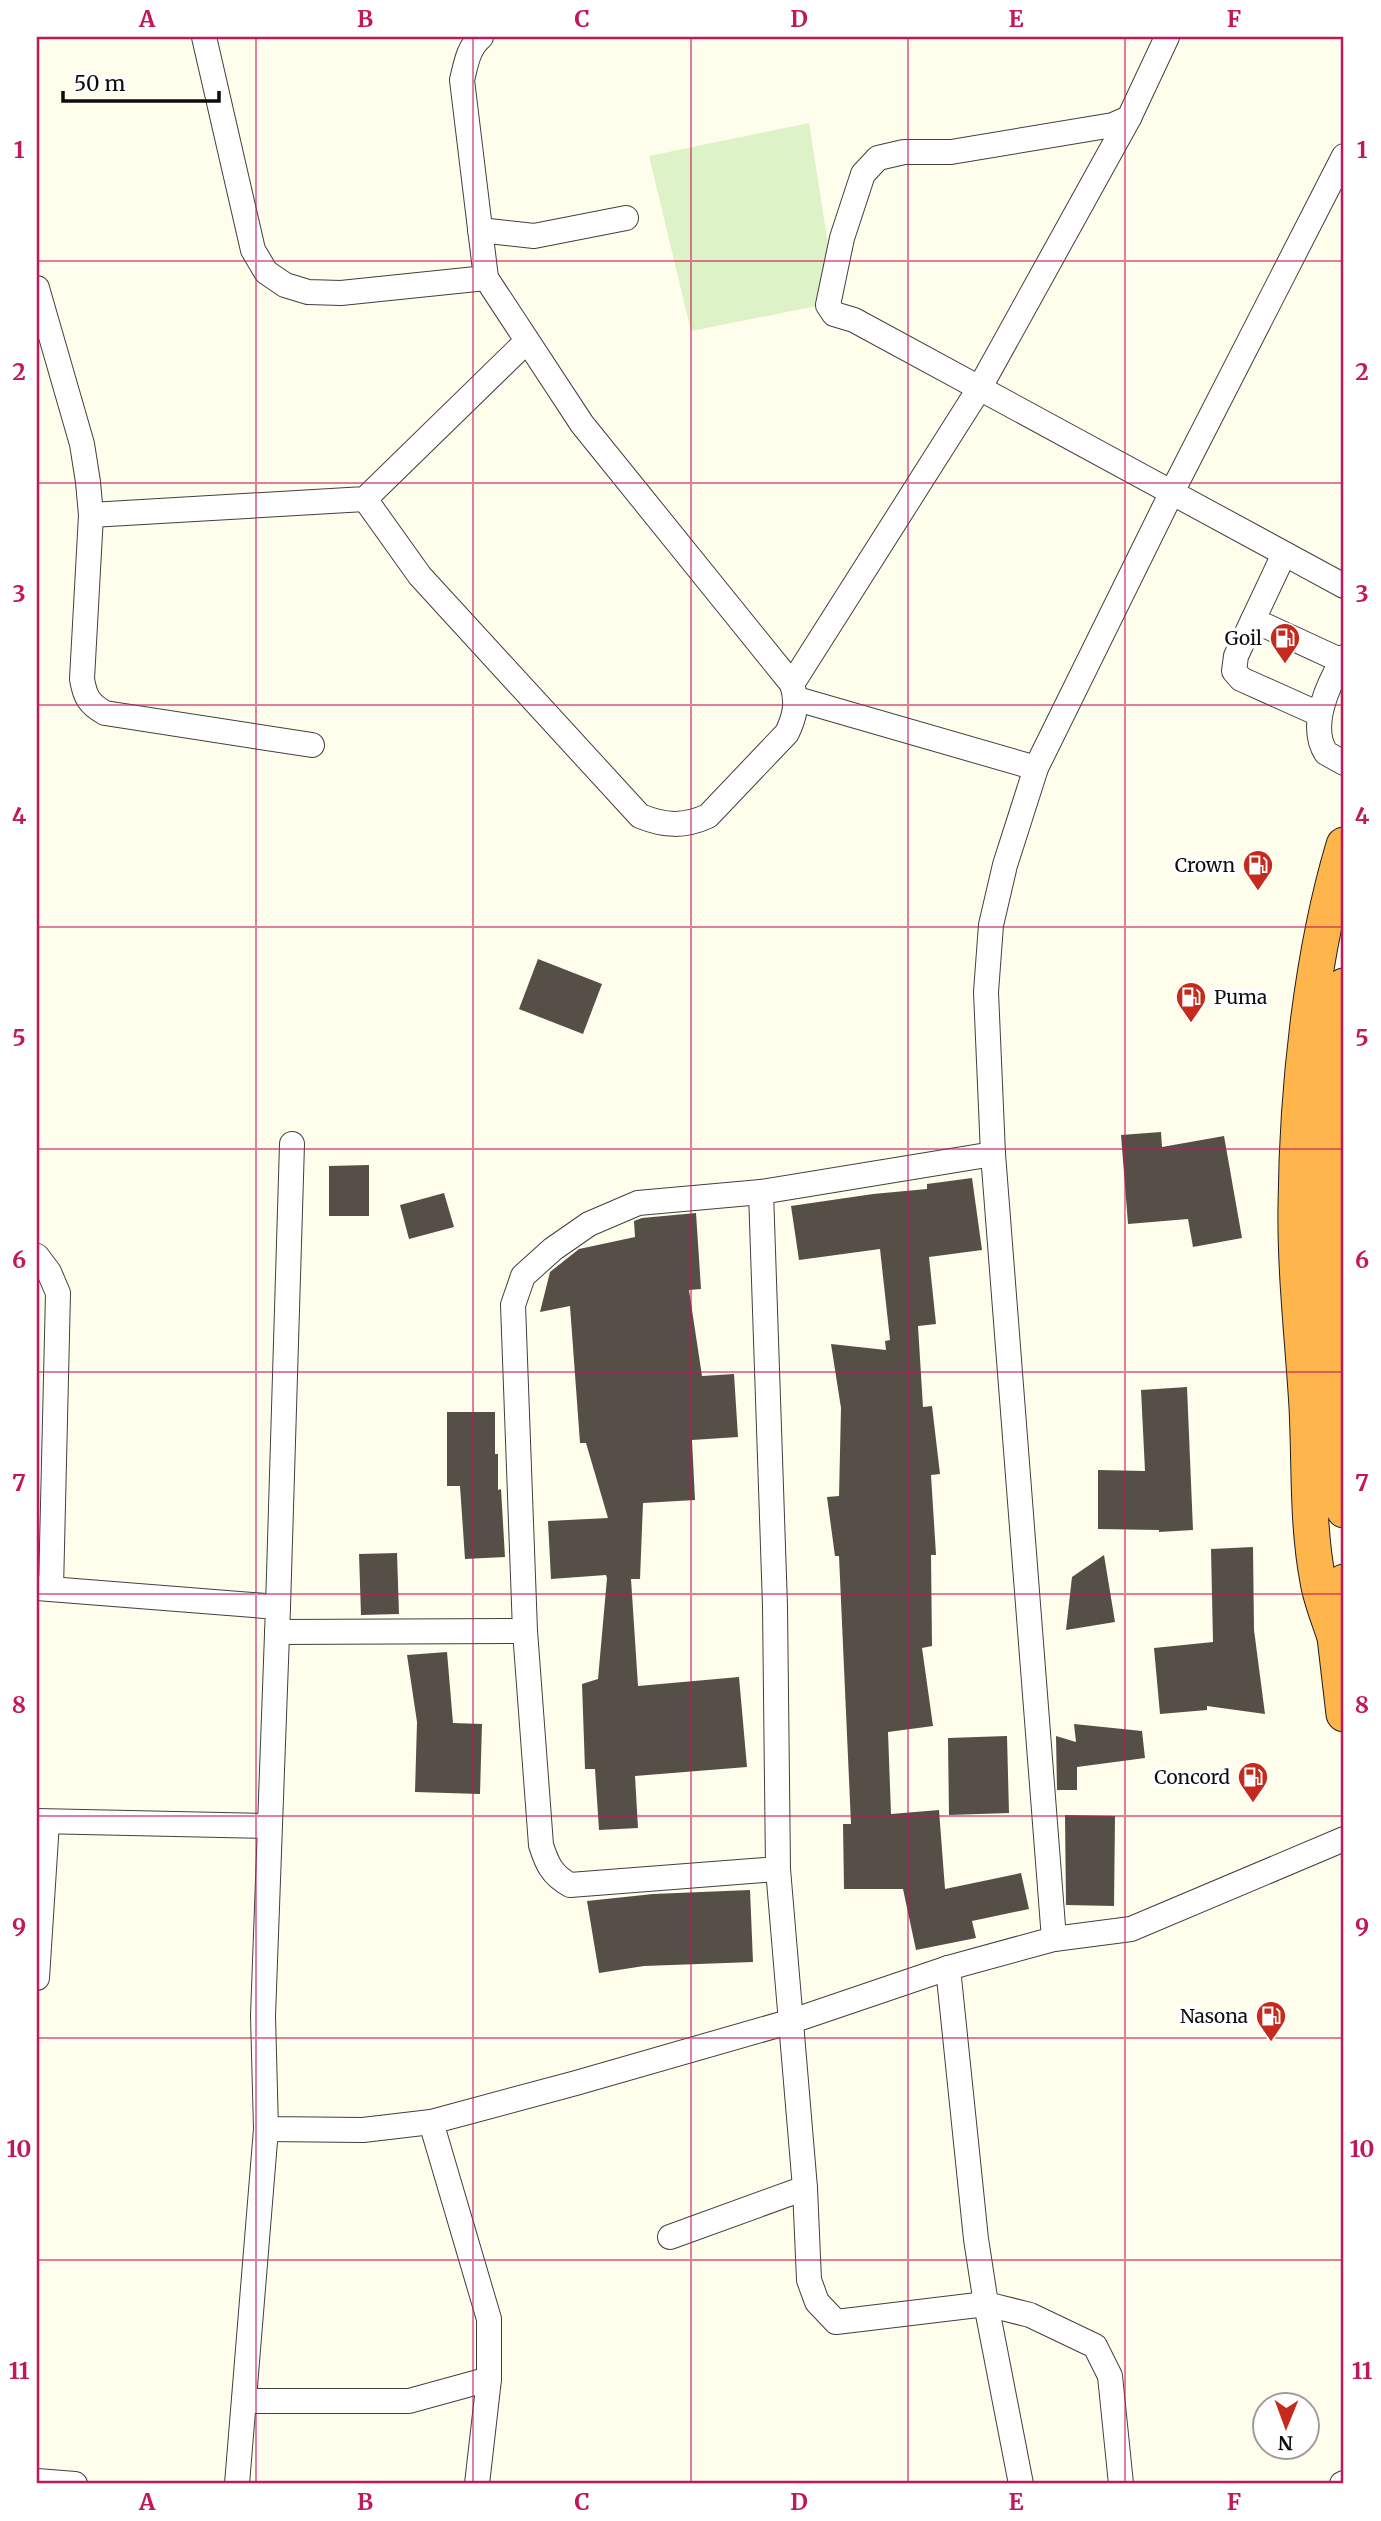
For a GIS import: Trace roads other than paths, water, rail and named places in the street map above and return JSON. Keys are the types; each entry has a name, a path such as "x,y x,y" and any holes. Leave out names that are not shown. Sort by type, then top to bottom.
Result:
{"highway":[{"path":"1340,1637 1318,1584 1313,1552 1296,1207 1298,1136 1306,1045 1320,950 1344,845"},
{"path":"1343,996 1333,1063 1328,1141 1327,1240 1344,1510"},
{"path":"1344,1582 1340,1637 1344,1714"}],"street":[{"path":"204,37 253,250 266,272 285,285 308,292 341,293 486,278"},
{"path":"481,37 468,56 462,80 486,278 582,424 794,691 1036,768"},
{"path":"365,499 420,576 640,816 676,825 693,823 708,816 787,733 794,718 794,691 979,389 1129,118 1167,37"},
{"path":"1129,118 1113,125 951,152 904,152 878,158 863,174 842,238 828,305 834,314 854,320 1344,586"},
{"path":"1054,1939 993,1154 986,992 991,925 1004,865 1036,768 1171,494 1344,156"},
{"path":"480,230 534,236 626,218"},
{"path":"37,288 82,444 91,515 82,679 90,705 105,713 312,745"},
{"path":"91,515 365,499 527,341"},
{"path":"1284,554 1236,656 1234,671 1237,675 1319,714"},
{"path":"1253,620 1343,659 1319,714 1318,734 1326,753 1344,763"},
{"path":"237,2484 267,2129 262,2016 292,1144"},
{"path":"778,1869 569,1885 556,1877 548,1865 541,1845 525,1631 513,1305 523,1276 553,1249 589,1223 638,1203 761,1192 993,1154"},
{"path":"761,1192 775,1606 778,1869 805,2188 809,2280 817,2302 836,2322 986,2304 1030,2315 1095,2346 1110,2376 1121,2484"},
{"path":"37,1256 49,1272 58,1293 44,1588 278,1607"},
{"path":"276,1632 525,1631"},
{"path":"37,1978 42,1822 268,1826"},
{"path":"267,2129 363,2130 431,2122 576,2083 792,2021 948,1968 1054,1939 1131,1930 1344,1839"},
{"path":"948,1968 976,2239 1021,2484"},
{"path":"431,2122 489,2319 489,2379 477,2484"},
{"path":"670,2237 805,2188"},
{"path":"244,2401 408,2401 489,2379"},
{"path":"37,2481 75,2484"}],"place":[{"name":"Goil","path":"1285,665"},
{"name":"Crown","path":"1258,892"},
{"name":"Puma","path":"1191,1024"},
{"name":"Concord","path":"1253,1804"},
{"name":"Nasona","path":"1271,2043"}]}
